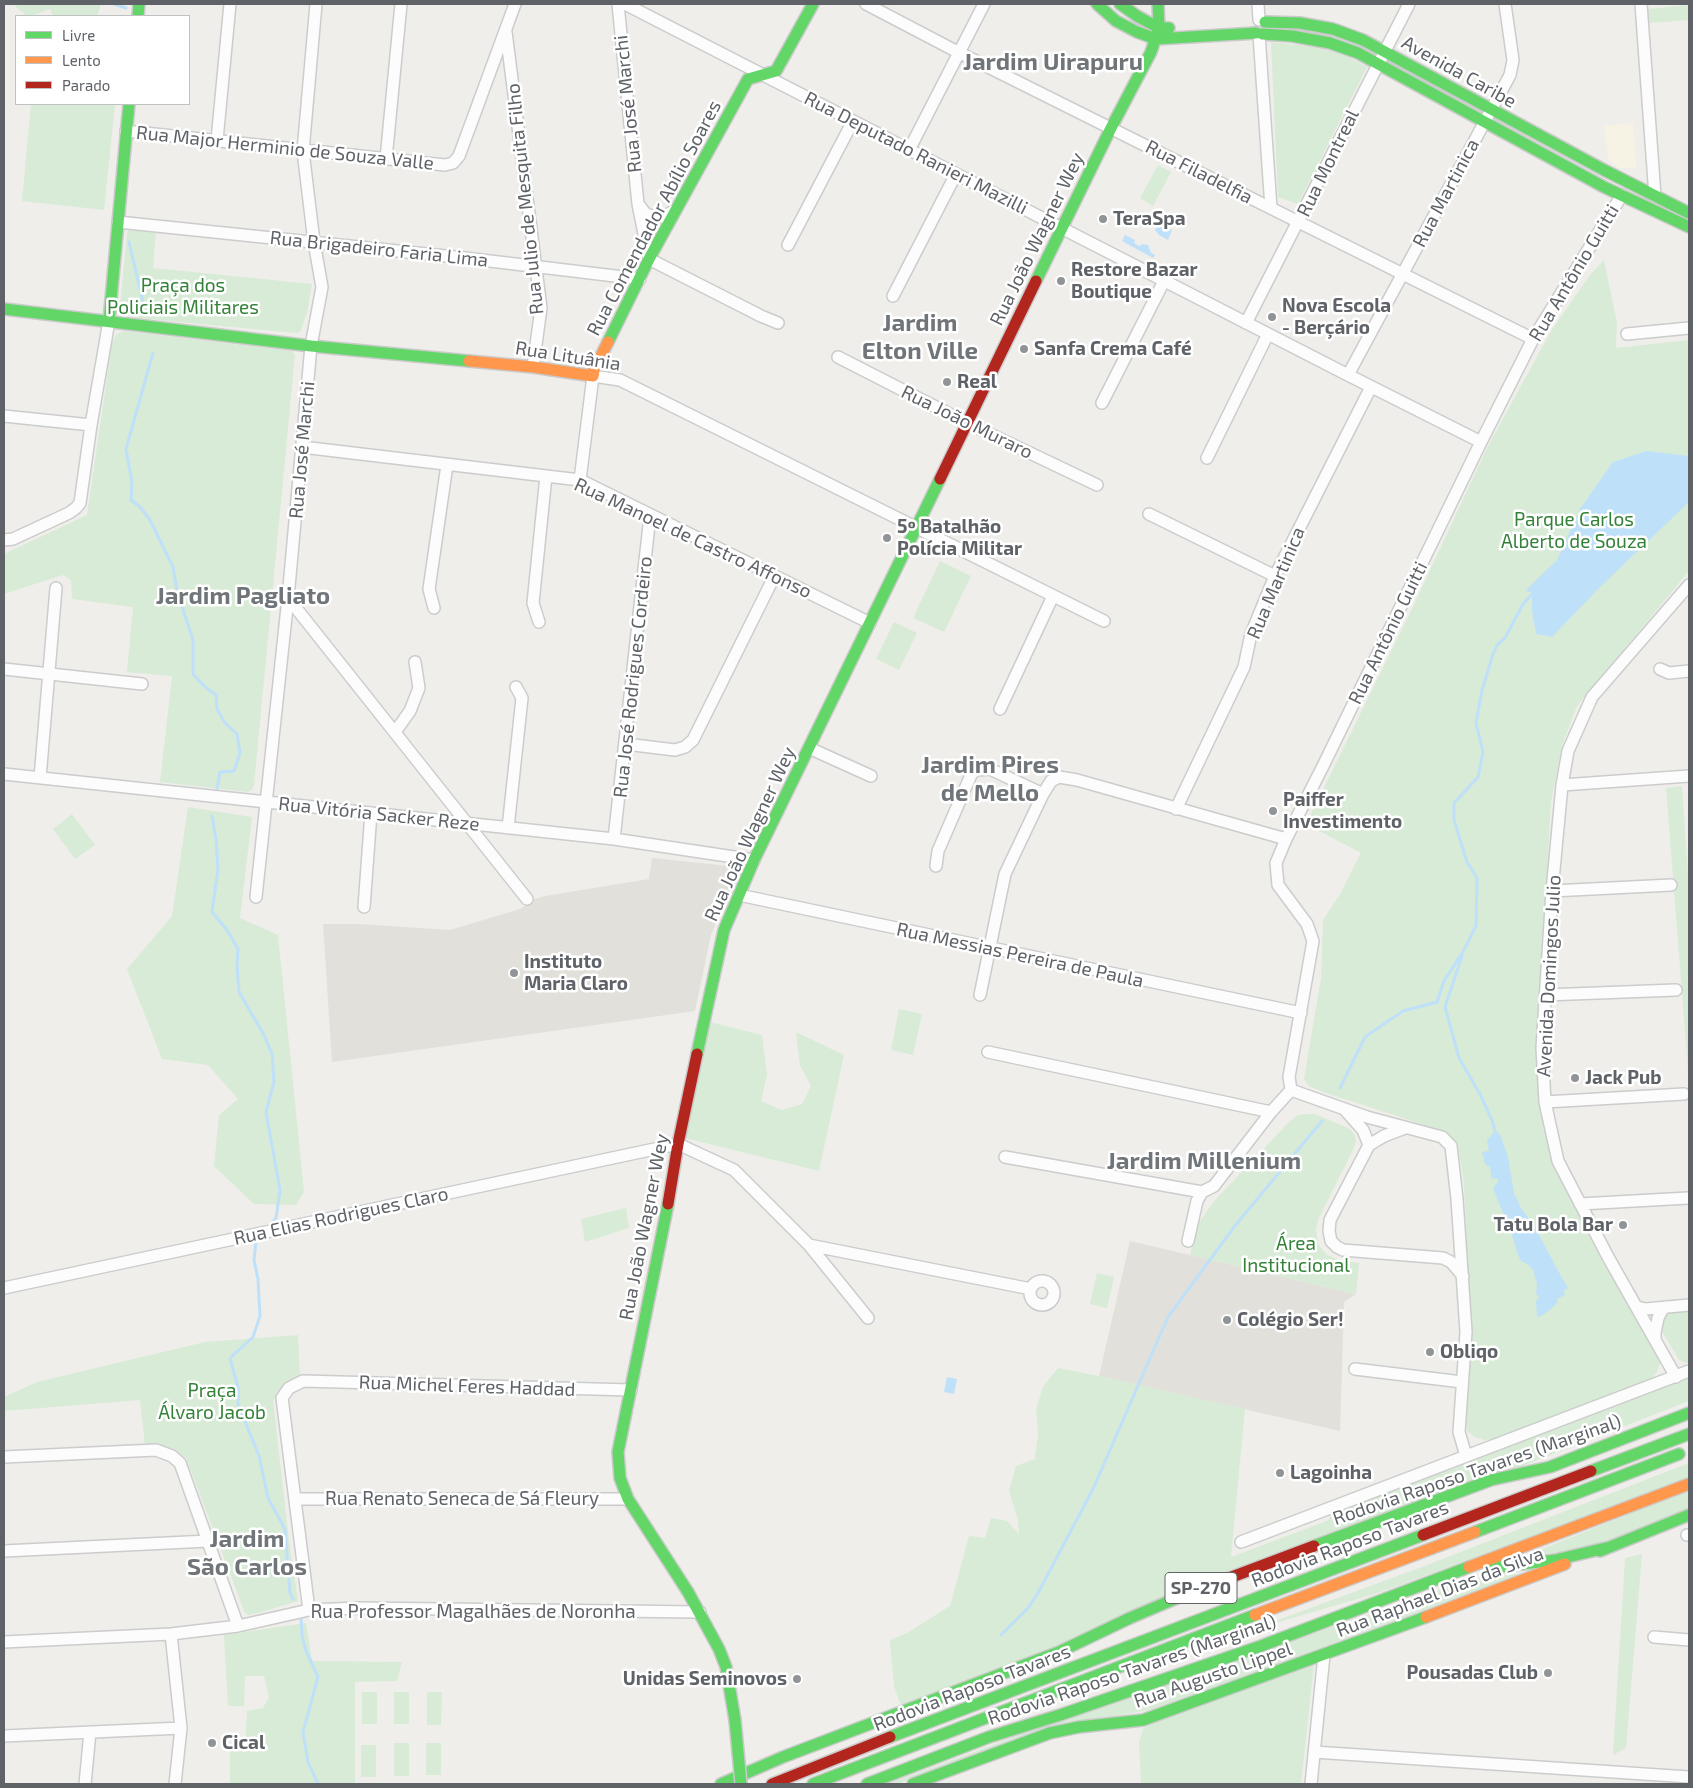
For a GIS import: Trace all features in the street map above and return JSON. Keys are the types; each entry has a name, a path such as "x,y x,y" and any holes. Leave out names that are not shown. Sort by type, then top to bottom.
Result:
{"main road":[{"name":"Rua Comendador Abílio Soares","path":"594,376 594,370 649,259 748,79 776,71 813,4"},
{"name":"Avenida Caribe","path":"1097,4 1116,21 1137,32 1158,34 1259,28 1300,23 1333,29 1363,40 1689,213"},
{"path":"1120,4 1138,16 1158,34"},
{"path":"1158,4 1158,34"},
{"name":"Avenida Caribe","path":"1259,28 1330,43 1358,54 1604,187 1689,227"},
{"name":"Rua João Wagner Wey","path":"741,1784 726,1667 700,1612 628,1499 620,1478 618,1452 678,1144 724,930 754,860 1158,34"},
{"path":"109,321 129,105"},
{"path":"1621,195 1620,187 1628,182"},
{"path":"1635,201 1641,198 1643,190"},
{"name":"Rua Lituânia","path":"4,309 311,346 533,367 594,376"},
{"name":"Rodovia Raposo Tavares (Marginal)","path":"721,1784 783,1757 1059,1652 1139,1614 1216,1582 1491,1480 1550,1467 1689,1412"},
{"name":"Rodovia Raposo Tavares","path":"772,1784 825,1762 1689,1434"},
{"name":"Rodovia Raposo Tavares","path":"813,1784 1689,1450"},
{"name":"Rodovia Raposo Tavares (Marginal)","path":"867,1784 988,1738 1200,1668 1689,1484"},
{"path":"1348,1545 1428,1503"},
{"name":"Rua Raphael Dias da Silva","path":"1324,1655 1610,1547 1689,1515"},
{"path":"1431,1582 1495,1567 1555,1560 1610,1547"},
{"path":"1016,1690 1098,1650 1180,1620 1233,1595"},
{"name":"Rua Augusto Lippel","path":"913,1784 1050,1733 1079,1727 1143,1720 1324,1655"}],"street":[{"path":"217,140 230,4"},
{"name":"Rua José Marchi","path":"256,897 288,598 311,346 322,287 314,242 303,151 316,4"},
{"path":"386,159 401,4"},
{"name":"Rua Major Herminio de Souza Valle","path":"126,131 444,165 453,163 458,156 514,4"},
{"name":"Rua José Marchi","path":"618,4 638,204 649,259"},
{"name":"Rua Deputado Ranieri Mazilli","path":"625,4 1481,442"},
{"name":"Rua Filadelfia","path":"866,4 1533,339"},
{"path":"909,150 984,4"},
{"path":"1258,4 1271,208"},
{"name":"Rua Montreal","path":"1246,323 1299,223 1377,64 1409,4"},
{"name":"Rua Martinica","path":"1348,375 1510,75 1513,60 1505,4"},
{"path":"1641,4 1655,196"},
{"path":"620,31 622,20 625,16 631,13 646,14"},
{"name":"Rua Julio de Mesquita Filho","path":"505,30 541,308 533,367"},
{"path":"491,68 500,64 510,68"},
{"path":"788,245 853,121"},
{"path":"1643,190 1650,174 1652,158"},
{"path":"893,296 956,174"},
{"name":"Rua Antônio Guitti","path":"1291,1090 1289,1077 1313,941 1307,924 1278,885 1276,863 1286,839 1533,339 1621,195"},
{"path":"638,204 646,213 653,217 664,216 675,210"},
{"name":"Rua Brigadeiro Faria Lima","path":"118,222 640,278"},
{"path":"649,259 752,312 778,323"},
{"path":"1102,403 1164,280"},
{"path":"4,540 13,539 69,513 80,503 109,321"},
{"path":"1628,334 1689,328"},
{"path":"1207,458 1268,334"},
{"name":"Rua João Muraro","path":"838,357 967,423 1097,485"},
{"name":"Rua Comendador Abílio Soares","path":"580,480 594,376"},
{"name":"Rua Lituânia","path":"594,376 620,380 1104,621"},
{"name":"Rua Martinica","path":"1176,809 1244,667 1251,634 1275,576 1371,387"},
{"path":"4,416 91,425"},
{"name":"Rua Manoel de Castro Affonso","path":"302,448 580,480 774,577 870,622"},
{"path":"434,608 429,589 447,465"},
{"path":"539,622 533,603 546,476"},
{"path":"1149,514 1275,576"},
{"name":"Rua José Rodrigues Cordeiro","path":"614,839 650,516"},
{"path":"626,744 675,750 685,747 693,740 774,577"},
{"name":"Avenida Domingos Julio","path":"1676,1377 1608,1257 1558,1161 1545,1102 1542,1048 1552,891 1562,785 1568,751 1592,697 1689,585"},
{"path":"40,778 56,588"},
{"path":"1000,709 1053,596"},
{"path":"288,598 527,899"},
{"path":"395,732 410,711 419,688 415,662"},
{"path":"4,668 142,684"},
{"path":"1660,670 1669,673 1689,671"},
{"path":"508,828 522,698 516,687"},
{"path":"809,748 871,776"},
{"path":"936,866 938,851 971,775 976,770 982,768 990,769 1043,794"},
{"name":"Rua Vitória Sacker Reze","path":"4,774 614,839 754,860"},
{"path":"1562,785 1689,776"},
{"path":"980,995 1005,874 1051,781 1059,777 1077,780 1286,839"},
{"path":"364,907 372,813"},
{"path":"1552,891 1671,885"},
{"name":"Rua Messias Pereira de Paula","path":"738,896 1301,1013"},
{"path":"1545,996 1676,990"},
{"path":"988,1052 1271,1112"},
{"path":"1188,1241 1197,1201 1202,1192 1214,1186 1271,1112 1291,1090 1345,1110 1442,1137 1451,1146 1457,1199 1466,1332 1459,1432 1466,1456"},
{"path":"1545,1102 1684,1094"},
{"path":"1345,1110 1363,1130 1369,1145"},
{"path":"1406,1128 1384,1136 1369,1145 1330,1220 1329,1231 1331,1241 1343,1250 1449,1260 1462,1276"},
{"path":"678,1144 734,1170 809,1245 868,1318"},
{"name":"Rua Elias Rodrigues Claro","path":"4,1288 678,1144"},
{"path":"1005,1156 1202,1192"},
{"path":"1580,1204 1688,1198"},
{"path":"1440,1258 1451,1252 1460,1240"},
{"path":"809,1245 1031,1289"},
{"path":"1637,1307 1646,1309 1689,1305"},
{"path":"1655,1339 1654,1333 1658,1318 1666,1307"},
{"path":"1355,1369 1462,1382"},
{"path":"1241,1542 1689,1371"},
{"name":"Rua Michel Feres Haddad","path":"296,1499 282,1398 289,1388 303,1381 631,1390"},
{"path":"4,1456 156,1450 172,1456 180,1463 238,1626"},
{"path":"296,1499 309,1610"},
{"name":"Rua Renato Seneca de Sá Fleury","path":"296,1499 628,1499"},
{"path":"4,1551 208,1541"},
{"path":"674,1612 683,1603 688,1592"},
{"name":"Rua Professor Magalhães de Noronha","path":"4,1642 171,1634 238,1626 309,1610 359,1608 700,1612"},
{"path":"171,1634 181,1728 176,1784"},
{"path":"1654,1637 1689,1640"},
{"name":"Rua Raphael Dias da Silva","path":"1311,1784 1324,1655"},
{"path":"4,1736 181,1728"},
{"path":"84,1784 90,1732"},
{"path":"1314,1752 1689,1777"}],"shaded area":[{"path":"1633,123 1636,168 1618,168 1617,165 1613,166 1612,161 1609,161 1604,126"},
{"name":"Instituto Maria Claro","path":"652,858 739,867 711,935 695,1011 332,1062 323,924 359,924 450,930 520,909 535,899 545,896 649,879"},
{"name":"Colégio Ser!","path":"1130,1241 1356,1294 1344,1302 1340,1431 1099,1376"}],"green space":[{"path":"13,4 101,4 97,15 53,15 50,9 35,15 26,15"},
{"path":"1689,5 1689,20 1649,23 1648,9"},
{"path":"1271,42 1313,47 1341,53 1367,67 1298,204 1278,197"},
{"path":"31,105 115,105 104,210 22,201"},
{"path":"1158,165 1171,172 1153,206 1140,198"},
{"name":"Praça dos Policiais Militares","path":"129,230 156,233 153,268 312,284 307,313 300,332 136,318 122,313 120,307 127,233"},
{"name":"Parque Carlos Alberto de Souza","path":"1604,260 1617,323 1616,348 1689,340 1689,571 1577,706 1562,746 1551,802 1537,1049 1539,1102 1550,1154 1603,1263 1661,1359 1657,1372 1649,1382 1495,1439 1484,1440 1468,1432 1465,1423 1471,1334 1463,1176 1457,1142 1443,1131 1323,1092 1309,1086 1304,1079 1321,978 1323,920 1340,894 1361,853 1306,824 1409,615 1488,446 1551,331 1590,275"},
{"path":"123,331 292,351 295,355 254,785 252,790 248,792 160,782 172,676 127,672 133,607 72,599 71,580 63,575 4,594 4,554 87,515 112,343 116,335"},
{"path":"940,561 971,576 944,632 913,618"},
{"path":"894,622 917,633 899,670 876,659"},
{"path":"1682,786 1689,889 1689,1083 1666,788"},
{"path":"188,807 252,817 240,918 278,935 304,1192 296,1205 254,1204 214,1166 219,1115 238,1099 208,1065 162,1059 127,969 172,916"},
{"path":"72,814 95,845 75,859 53,829"},
{"path":"899,1009 922,1014 913,1055 891,1050"},
{"path":"710,1022 762,1035 767,1075 761,1101 782,1110 802,1104 811,1086 800,1065 796,1032 844,1055 819,1171 685,1138"},
{"name":"Área Institucional","path":"1315,1114 1346,1127 1355,1135 1356,1141 1353,1150 1318,1220 1316,1230 1318,1244 1327,1255 1342,1261 1359,1263 1356,1294 1190,1255 1197,1225 1215,1200 1289,1122 1298,1115"},
{"path":"626,1208 629,1228 585,1242 581,1219"},
{"path":"1097,1273 1114,1277 1107,1308 1090,1304"},
{"path":"1689,1310 1689,1363 1687,1363 1679,1360 1661,1329 1663,1318 1671,1312"},
{"name":"Praça Álvaro Jacob","path":"298,1335 300,1377 283,1386 273,1401 298,1601 258,1613 249,1615 245,1613 186,1458 176,1450 161,1446 145,1446 140,1400 4,1411 4,1397 37,1382 205,1342"},
{"path":"1058,1368 1245,1409 1231,1557 1329,1520 1330,1514 1689,1377 1689,1401 902,1707 894,1687 890,1640 907,1633 950,1606 969,1536 985,1538 991,1518 1007,1521 1019,1534 1018,1520 1009,1491 1016,1466 1035,1459 1038,1433 1036,1409 1043,1387"},
{"path":"1689,1463 1689,1479 1378,1593 1245,1632 1422,1567"},
{"path":"1689,1490 1689,1511 1589,1550 1527,1555"},
{"path":"1642,1554 1626,1748 1613,1755 1625,1558"},
{"path":"1526,1573 1153,1709 1047,1729 897,1784 887,1784 1063,1719 1472,1579"},
{"path":"306,1623 312,1661 402,1662 397,1681 355,1682 355,1784 230,1784 230,1751 245,1749 247,1711 263,1708 269,1697 264,1676 245,1676 244,1706 228,1706 224,1635"},
{"path":"1314,1664 1301,1784 1141,1784 1139,1742 1143,1729 1152,1723"},
{"path":"362,1692 377,1692 377,1724 362,1724"},
{"path":"394,1692 409,1692 409,1724 394,1724"},
{"path":"427,1692 442,1692 441,1725 427,1725"},
{"path":"394,1743 409,1743 409,1776 394,1776"},
{"path":"426,1743 441,1743 441,1775 426,1775"},
{"path":"361,1745 376,1745 376,1777 361,1777"}],"water":[{"path":"1159,223 1172,230 1168,240 1159,235 1155,230"},
{"path":"1125,235 1135,240 1134,243 1139,246 1143,244 1148,245 1151,253 1155,255 1153,258 1122,241"},
{"path":"1646,451 1689,456 1689,502 1601,586 1552,637 1536,634 1532,611 1532,592 1525,591 1557,560 1580,509 1613,462"},
{"path":"1495,1131 1501,1137 1508,1157 1514,1193 1521,1208 1534,1225 1568,1288 1564,1290 1565,1295 1557,1299 1558,1302 1539,1317 1537,1317 1536,1301 1539,1298 1536,1293 1537,1284 1533,1270 1529,1265 1521,1261 1518,1255 1493,1188 1499,1180 1492,1179 1490,1167 1485,1164 1482,1152 1489,1151 1487,1140"},
{"path":"947,1377 957,1379 954,1394 944,1392"}],"waterway":[{"path":"114,4 126,8"},
{"path":"129,242 143,302"},
{"path":"153,353 126,449 132,483 131,500 140,507 150,520 173,567 177,591 193,640 193,674 216,695 217,709 225,723 237,734 240,753 234,771 220,772 217,789"},
{"path":"1340,1088 1365,1037 1403,1011 1437,1002 1444,981 1464,950 1476,926 1477,878 1467,862 1454,820 1454,803 1478,777 1483,752 1476,723 1482,690 1493,654 1497,645 1505,638 1523,604 1535,591"},
{"path":"212,816 218,869 212,912 227,930 238,949 239,992 264,1035 272,1054 274,1082 266,1112 280,1190 276,1218 267,1228"},
{"path":"1462,956 1445,1007 1459,1058 1481,1096 1492,1120 1496,1135"},
{"path":"1001,1635 1028,1608 1038,1593 1093,1489 1168,1317 1234,1227 1322,1121"},
{"path":"256,1241 254,1260 258,1279 260,1316 253,1337 230,1358 238,1388 238,1404 259,1456 268,1498 285,1529 290,1593 293,1599"},
{"path":"301,1618 302,1636 306,1651 318,1677 303,1732 308,1762 318,1784"}],"traffic: fast":[{"path":"138,15 139,4"},
{"path":"608,342 649,259 748,79 776,71 813,4"},
{"path":"1097,4 1116,21 1156,39 1256,33"},
{"path":"1120,4 1159,28 1169,28"},
{"path":"1036,281 1111,128 1151,52 1159,28 1158,4"},
{"path":"1265,22 1300,23 1333,29 1363,40 1604,170 1689,213"},
{"path":"1262,34 1292,36 1330,43 1358,53 1604,187 1689,227"},
{"path":"109,321 129,105"},
{"path":"4,309 311,346 469,361"},
{"path":"697,1054 724,930 754,860 940,479"},
{"path":"668,1204 618,1452 620,1478 628,1499 688,1592 719,1649 726,1667 735,1720"},
{"path":"1314,1546 1491,1480 1550,1467 1689,1413"},
{"path":"1591,1471 1689,1434"},
{"path":"1475,1532 1679,1454"},
{"path":"1600,1551 1689,1515"},
{"path":"890,1737 1423,1535"},
{"path":"1490,1568 1555,1560 1610,1547"},
{"path":"867,1784 989,1737 1060,1715 1261,1646 1469,1567"},
{"path":"721,1784 783,1757 1059,1652 1184,1595"},
{"path":"813,1784 1255,1615"},
{"path":"913,1784 1050,1733 1079,1727 1143,1720 1426,1617"},
{"path":"735,1720 741,1784"}],"traffic: slow":[{"path":"469,361 533,367 593,376 594,370 608,342"},
{"path":"1469,1567 1689,1484"},
{"path":"1255,1615 1475,1532"},
{"path":"1426,1617 1565,1564"}],"traffic: jam":[{"path":"940,479 1036,281"},
{"path":"668,1204 678,1144 697,1054"},
{"path":"1423,1535 1591,1471"},
{"path":"1184,1595 1314,1546"},
{"path":"772,1784 890,1737"}],"place":[{"name":"TeraSpa","path":"1103,219"},
{"name":"Restore Bazar Boutique","path":"1061,281"},
{"name":"Nova Escola - Berçário","path":"1272,317"},
{"name":"Sanfa Crema Café","path":"1024,349"},
{"name":"Real","path":"947,382"},
{"name":"5º Batalhão Polícia Militar","path":"887,538"},
{"name":"Paiffer Investimento","path":"1273,811"},
{"name":"Instituto Maria Claro","path":"514,973"},
{"name":"Jack Pub","path":"1575,1078"},
{"name":"Tatu Bola Bar","path":"1623,1225"},
{"name":"Colégio Ser!","path":"1227,1320"},
{"name":"Obliqo","path":"1430,1352"},
{"name":"Lagoinha","path":"1280,1473"},
{"name":"Pousadas Club","path":"1548,1673"},
{"name":"Unidas Seminovos","path":"797,1679"},
{"name":"Cical","path":"212,1743"}],"district":[{"name":"Jardim Uirapuru","path":"1053,62"},
{"name":"Jardim Elton Ville","path":"920,337"},
{"name":"Jardim Pagliato","path":"243,596"},
{"name":"Jardim Pires de Mello","path":"990,779"},
{"name":"Jardim Millenium","path":"1204,1161"},
{"name":"Jardim São Carlos","path":"247,1553"}]}
